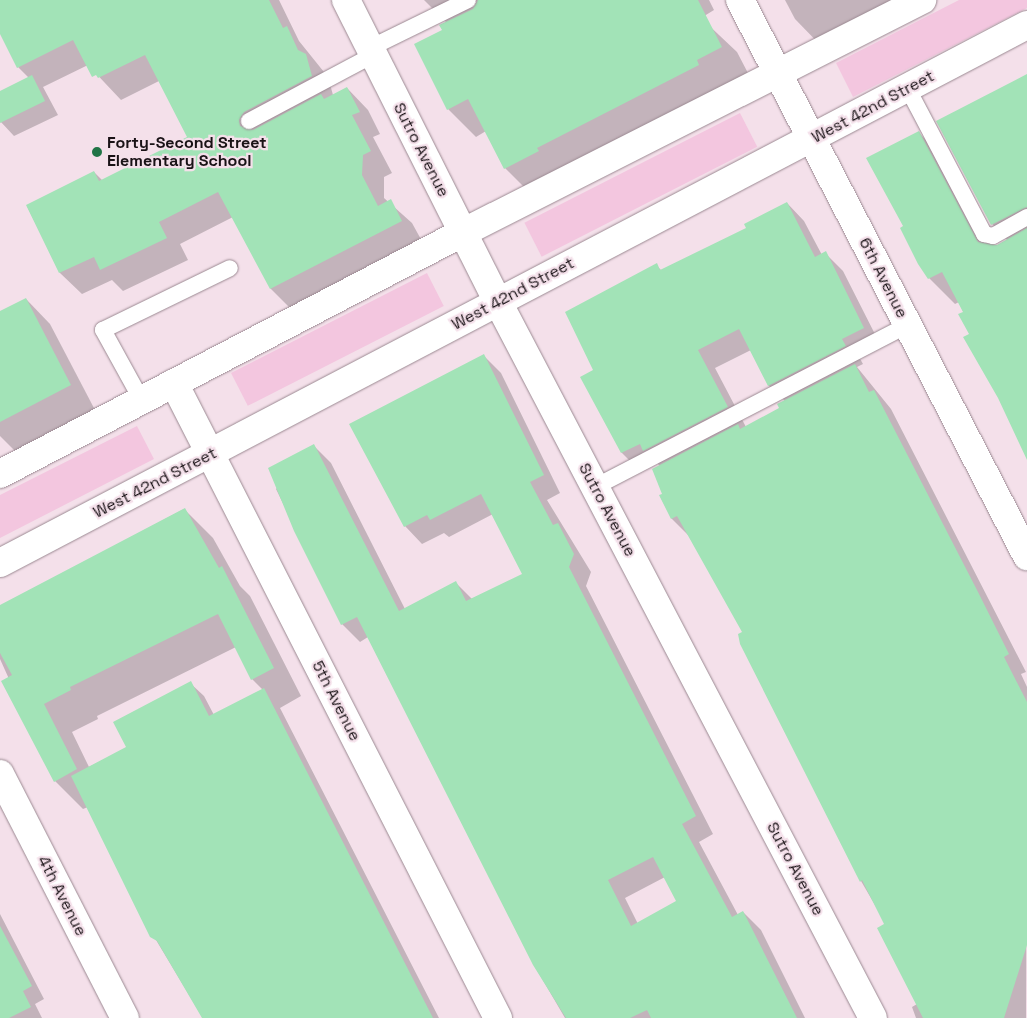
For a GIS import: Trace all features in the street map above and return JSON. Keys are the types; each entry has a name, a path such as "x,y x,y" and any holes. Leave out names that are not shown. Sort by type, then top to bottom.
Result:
{"street":[{"name":"Sutro Avenue","path":"346,0 462,233 873,1018"},
{"name":"6th Avenue","path":"740,0 1027,556"},
{"path":"0,474 462,233 922,0"},
{"name":"West 42nd Street","path":"0,564 908,89 1025,32"},
{"name":"5th Avenue","path":"174,383 498,1018"},
{"name":"4th Avenue","path":"0,774 125,1018"}],"lane":[{"path":"249,121 372,51 468,0"},
{"path":"908,89 984,234 993,236 1027,217"},
{"path":"141,399 103,330 230,268"},
{"path":"595,487 908,325"}],"shaded area":[{"path":"959,0 1027,0 1027,8 853,97 836,63"},
{"path":"740,113 757,147 542,257 524,223"},
{"path":"427,273 444,306 248,406 231,373"},
{"path":"137,426 154,459 0,538 0,495"}],"building":[{"path":"0,0 269,0 283,28 287,26 298,50 306,54 312,76 244,112 239,120 240,126 253,130 321,94 324,99 347,87 360,112 352,115 371,151 363,155 362,175 378,206 391,199 402,221 270,289 218,192 159,222 167,238 100,270 94,257 59,273 26,205 94,171 99,181 187,137 145,55 98,78 96,75 92,77 73,40 17,68 0,34"},
{"path":"478,0 698,0 722,47 697,60 699,65 537,148 539,151 504,169 468,99 447,110 414,44 442,30 439,25 473,9"},
{"path":"1027,74 1027,207 991,225 936,121"},
{"path":"32,75 45,101 0,123 0,91"},
{"path":"919,131 978,242 997,245 1027,228 1027,460 998,398 963,337 969,334 958,314 963,312 942,272 928,279 918,264 900,228 903,226 866,158"},
{"path":"787,202 815,257 826,251 864,328 842,339 846,346 768,386 739,329 698,350 728,407 643,451 640,444 621,453 580,377 593,370 565,312 657,263 660,270 746,228 744,224"},
{"path":"26,298 71,385 0,422 0,311"},
{"path":"484,354 544,475 530,482 553,525 558,523 574,554 569,567 696,816 682,824 732,917 743,911 797,1018 651,1018 647,1010 630,1018 566,1018 533,965 357,617 341,625 294,531 268,468 314,444 399,611 456,581 466,601 522,574 481,494 430,520 427,515 404,527 349,424","holes":["653,857 676,901 631,926 608,880"]},
{"path":"855,364 869,392 874,390 978,592 1009,654 1004,657 1027,702 1027,945 1004,1018 923,1018 877,928 884,924 862,880 860,882 740,644 738,634 742,632 677,516 671,519 659,495 662,494 652,469 738,424 740,429 779,408 777,404"},
{"path":"185,508 219,568 222,566 274,668 251,680 218,614 70,687 71,690 44,704 77,769 54,782 1,681 12,675 0,653 0,605"},
{"path":"191,681 209,716 264,688 433,1018 202,1018 157,941 150,937 71,776 126,747 113,722"},
{"path":"0,926 32,986 23,991 31,1007 9,1018 0,1018"}],"place":[{"name":"Forty-Second Street Elementary School","path":"97,152"}]}
